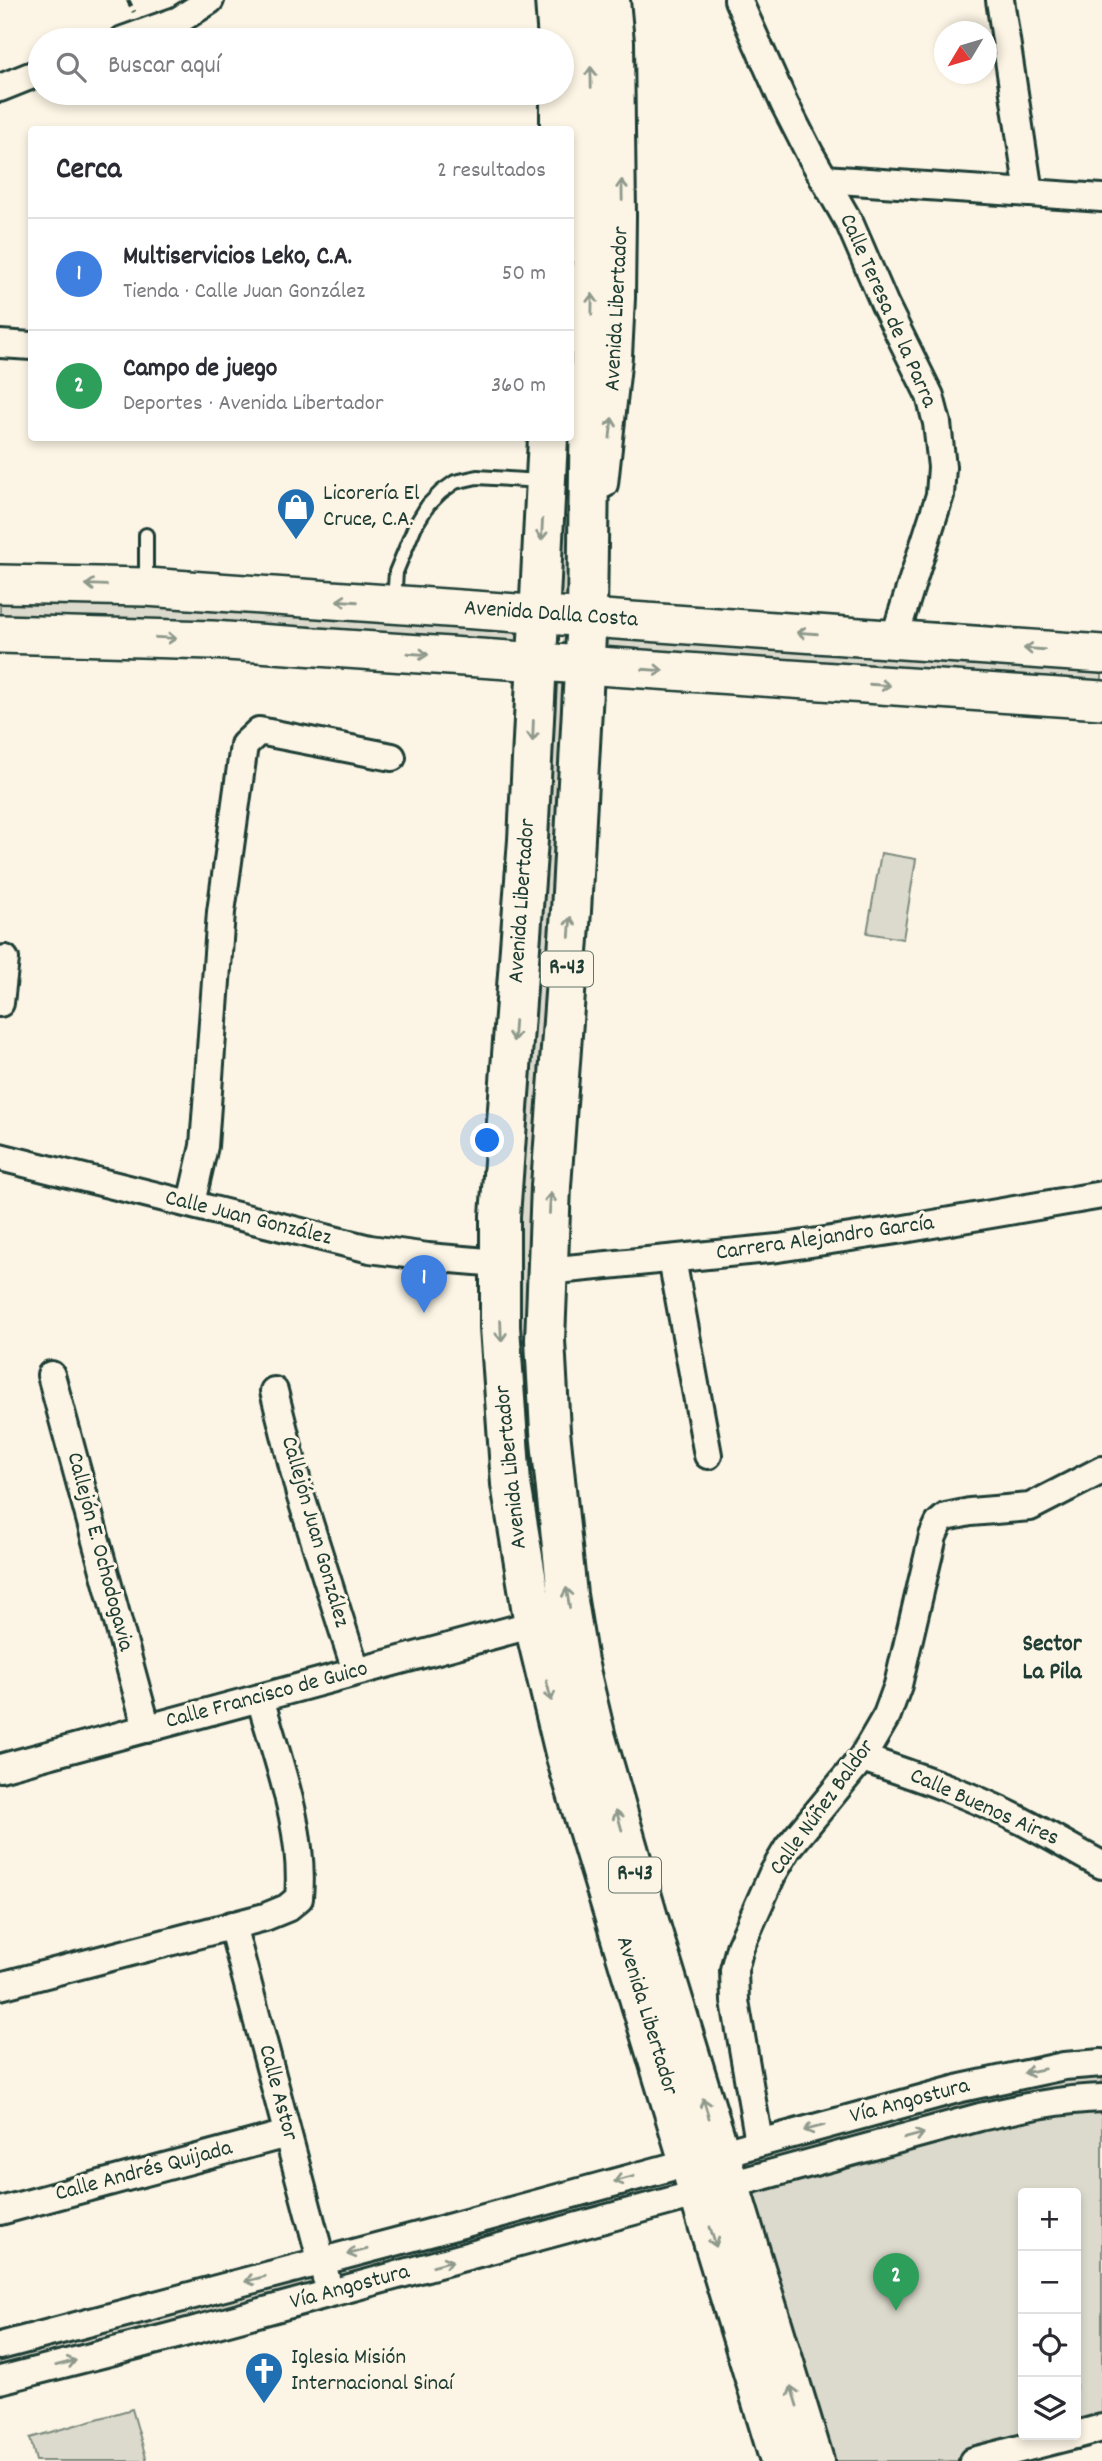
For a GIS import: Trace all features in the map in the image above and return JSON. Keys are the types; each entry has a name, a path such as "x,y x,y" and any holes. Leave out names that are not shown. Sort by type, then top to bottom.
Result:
{"main road":[{"path":"555,0 557,28"},
{"name":"Avenida Libertador","path":"588,0 593,181 587,617 547,1271 545,1340 550,1430 567,1595 578,1662 710,2173 780,2461"},
{"path":"559,105 560,126"},
{"name":"Avenida Libertador","path":"548,441 528,840 505,1144 499,1263 502,1365 511,1484 534,1624 566,1757 710,2173 814,2461"}],"street":[{"path":"156,28 178,20 210,0"},
{"name":"Avenida Libertador","path":"587,617 618,356 622,216 620,43 616,0"},
{"name":"Calle Teresa de la Parra","path":"738,0 784,103 850,224 930,396 941,448 940,495 894,639"},
{"path":"1000,0 1029,193"},
{"path":"0,88 28,77"},
{"path":"824,178 1102,198"},
{"path":"0,344 28,346"},
{"name":"Avenida Dalla Costa","path":"0,584 146,587 1102,654"},
{"path":"0,634 212,640 1102,700"},
{"path":"191,1203 204,1146 221,912 244,745 259,732 392,757"},
{"path":"0,1003 5,960"},
{"name":"Calle Juan González","path":"0,1157 370,1249 499,1263"},
{"name":"Carrera Alejandro García","path":"547,1271 778,1248 1102,1195"},
{"path":"672,1259 708,1455"},
{"name":"Callejón E. Ochodogavia","path":"51,1375 147,1729"},
{"name":"Callejón Juan González","path":"274,1391 300,1494 356,1671"},
{"name":"Calle Núñez Baldor","path":"759,2142 735,2001 734,1970 740,1947 756,1907 788,1848 862,1758 887,1715 898,1685 933,1536 939,1523 946,1517 970,1512 1030,1507 1102,1470"},
{"name":"Calle Francisco de Guico","path":"0,1768 534,1624"},
{"path":"0,1986 265,1917 288,1908 299,1898 300,1858 293,1816 260,1698"},
{"name":"Calle Buenos Aires","path":"862,1758 979,1801 1102,1865"},
{"name":"Calle Astor","path":"232,1925 330,2294"},
{"name":"Vía Angostura","path":"0,2380 330,2294 710,2173 759,2142 1015,2075 1064,2066 1102,2063"},
{"name":"Vía Angostura","path":"0,2346 321,2262 710,2173 1041,2104 1102,2098"},
{"name":"Calle Andrés Quijada","path":"0,2211 287,2134"},
{"path":"1081,2433 1102,2428"},
{"path":"973,2461 1055,2440"}],"lane":[{"path":"394,604 396,572 415,526 428,505 441,492 455,482 477,477 545,481"},
{"path":"146,535 146,587"}],"shaded area":[{"path":"616,0 587,617 538,614 548,441 574,441 574,126 569,126 565,105 574,105 574,31"},
{"path":"0,584 538,614 536,663 0,634"},
{"path":"587,617 1102,654 1102,700 585,666 558,1516 719,2153 1102,2063 1102,2428 1081,2434 1081,2188 1018,2188 1018,2438 973,2461 780,2461 699,2194 0,2381 0,2346 689,2161 511,1484 536,663 584,666"},
{"path":"881,853 916,859 903,939 867,933"},
{"path":"132,2409 147,2461 36,2461 30,2438"}],"place":[{"name":"Licorería El Cruce, C.A.","path":"296,541"},
{"name":"Multiservicios Leko, C.A.","path":"424,1313"},
{"name":"Campo de juego","path":"896,2311"},
{"name":"Iglesia Misión Internacional Sinaí","path":"264,2405"}],"district":[{"name":"Sector La Pila","path":"1052,1659"}]}
